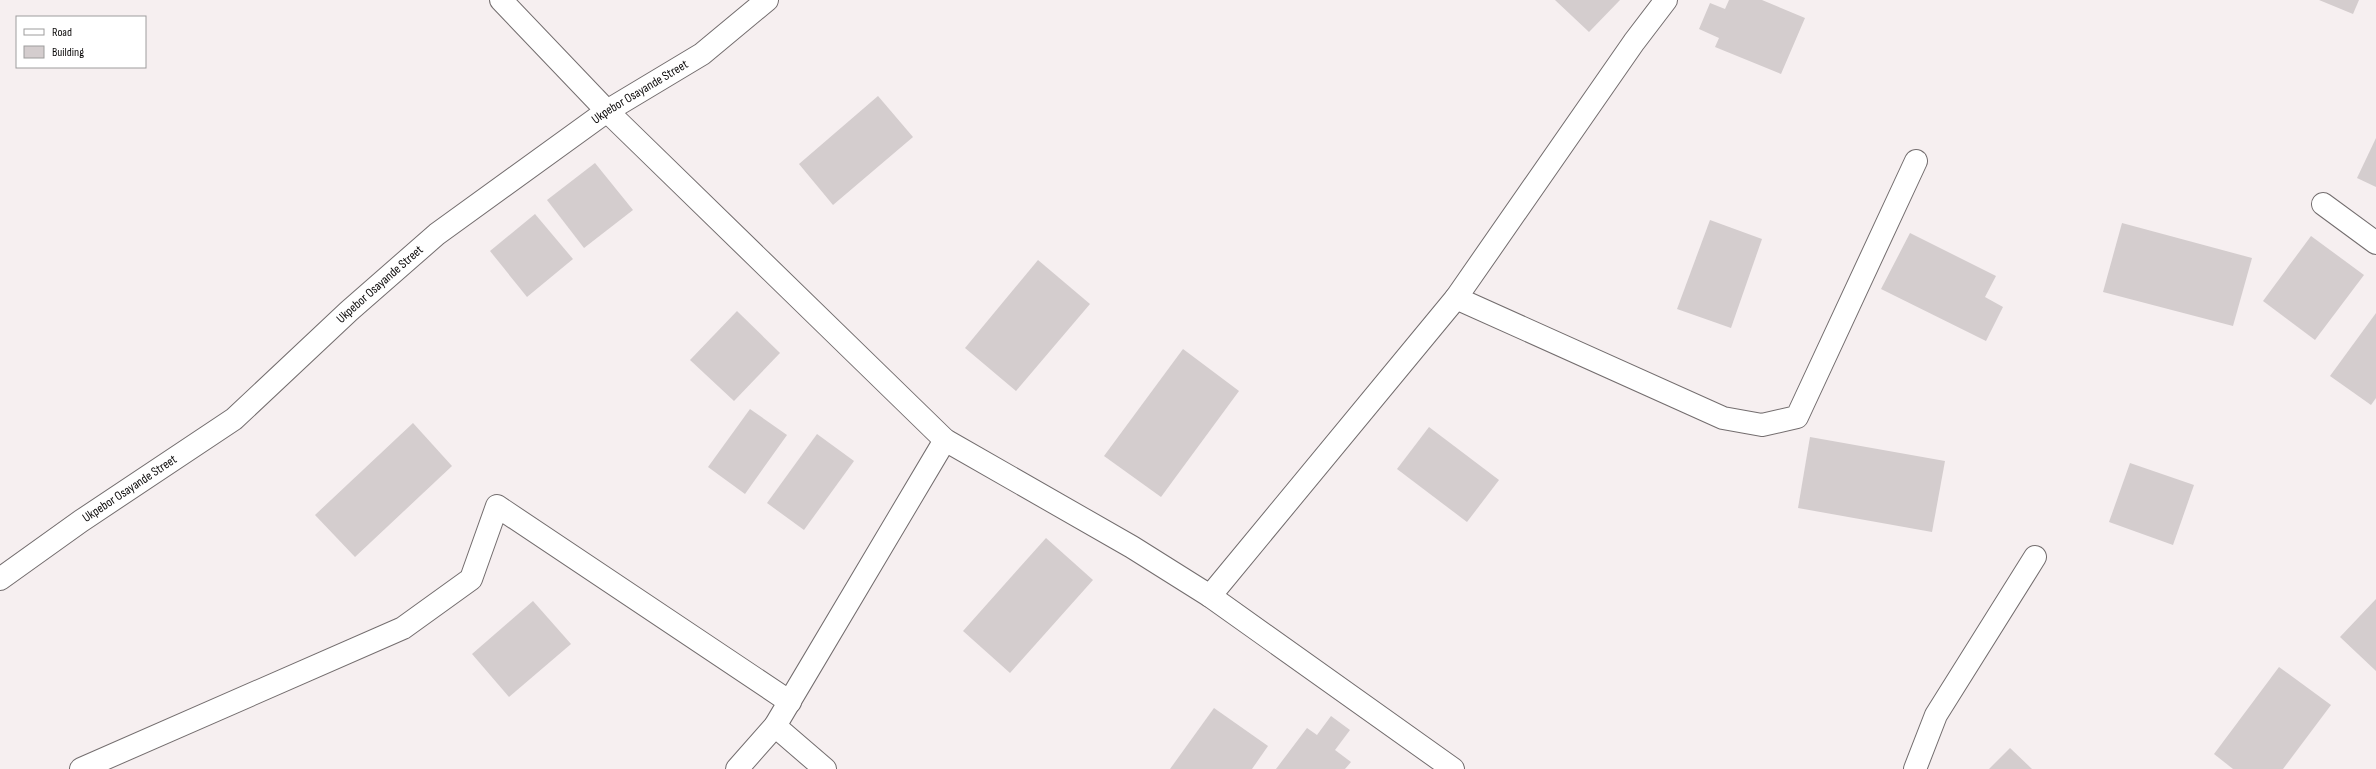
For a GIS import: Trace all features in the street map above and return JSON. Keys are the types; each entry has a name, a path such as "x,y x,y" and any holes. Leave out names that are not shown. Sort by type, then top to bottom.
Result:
{"street":[{"path":"501,0 607,111 945,440 1132,547 1210,596 1453,769"},
{"name":"Ukpebor Osayande Street","path":"0,579 81,521 234,419 349,311 437,234 607,111 702,54 767,0"},
{"path":"1210,596 1456,298 1634,42 1666,0"},
{"path":"1456,298 1723,418 1762,425 1797,417 1916,161"},
{"path":"2323,204 2376,243"},
{"path":"737,769 775,726 945,440"},
{"path":"81,769 403,628 471,579 497,506 790,702"},
{"path":"1916,769 1936,715 2035,557"},
{"path":"775,726 825,769"}],"building":[{"path":"1555,0 1620,0 1589,32"},
{"path":"1729,0 1762,0 1805,18 1781,74 1715,47 1719,38 1699,29 1710,3 1725,9"},
{"path":"2319,0 2359,0 2353,14"},
{"path":"878,96 913,137 833,205 799,164"},
{"path":"2376,138 2376,187 2357,178"},
{"path":"595,163 633,210 584,248 547,200"},
{"path":"535,214 573,259 527,297 490,251"},
{"path":"1710,220 1762,239 1731,328 1677,309"},
{"path":"2122,223 2252,258 2233,326 2103,292"},
{"path":"1910,233 1996,276 1985,297 2003,307 1986,341 1881,289"},
{"path":"2311,236 2364,275 2315,340 2263,301"},
{"path":"1038,260 1090,304 1016,391 965,348"},
{"path":"737,311 780,353 734,401 690,360"},
{"path":"2376,313 2376,398 2371,405 2330,376"},
{"path":"1183,349 1239,391 1161,497 1104,456"},
{"path":"750,409 787,435 745,494 708,467"},
{"path":"413,423 452,466 355,557 315,515"},
{"path":"1429,427 1499,480 1467,522 1397,469"},
{"path":"817,434 854,461 804,530 767,503"},
{"path":"1810,437 1945,461 1932,532 1798,508"},
{"path":"2130,463 2194,485 2173,545 2109,522"},
{"path":"1046,538 1093,580 1010,673 963,631"},
{"path":"2376,599 2376,671 2340,637"},
{"path":"533,601 571,644 509,697 472,654"},
{"path":"2279,667 2331,705 2283,769 2233,769 2214,754"},
{"path":"1214,708 1268,746 1252,769 1170,769"},
{"path":"1331,716 1350,730 1335,750 1351,762 1345,769 1276,769 1307,728 1317,735"},
{"path":"2010,748 2032,769 1989,769"}]}
